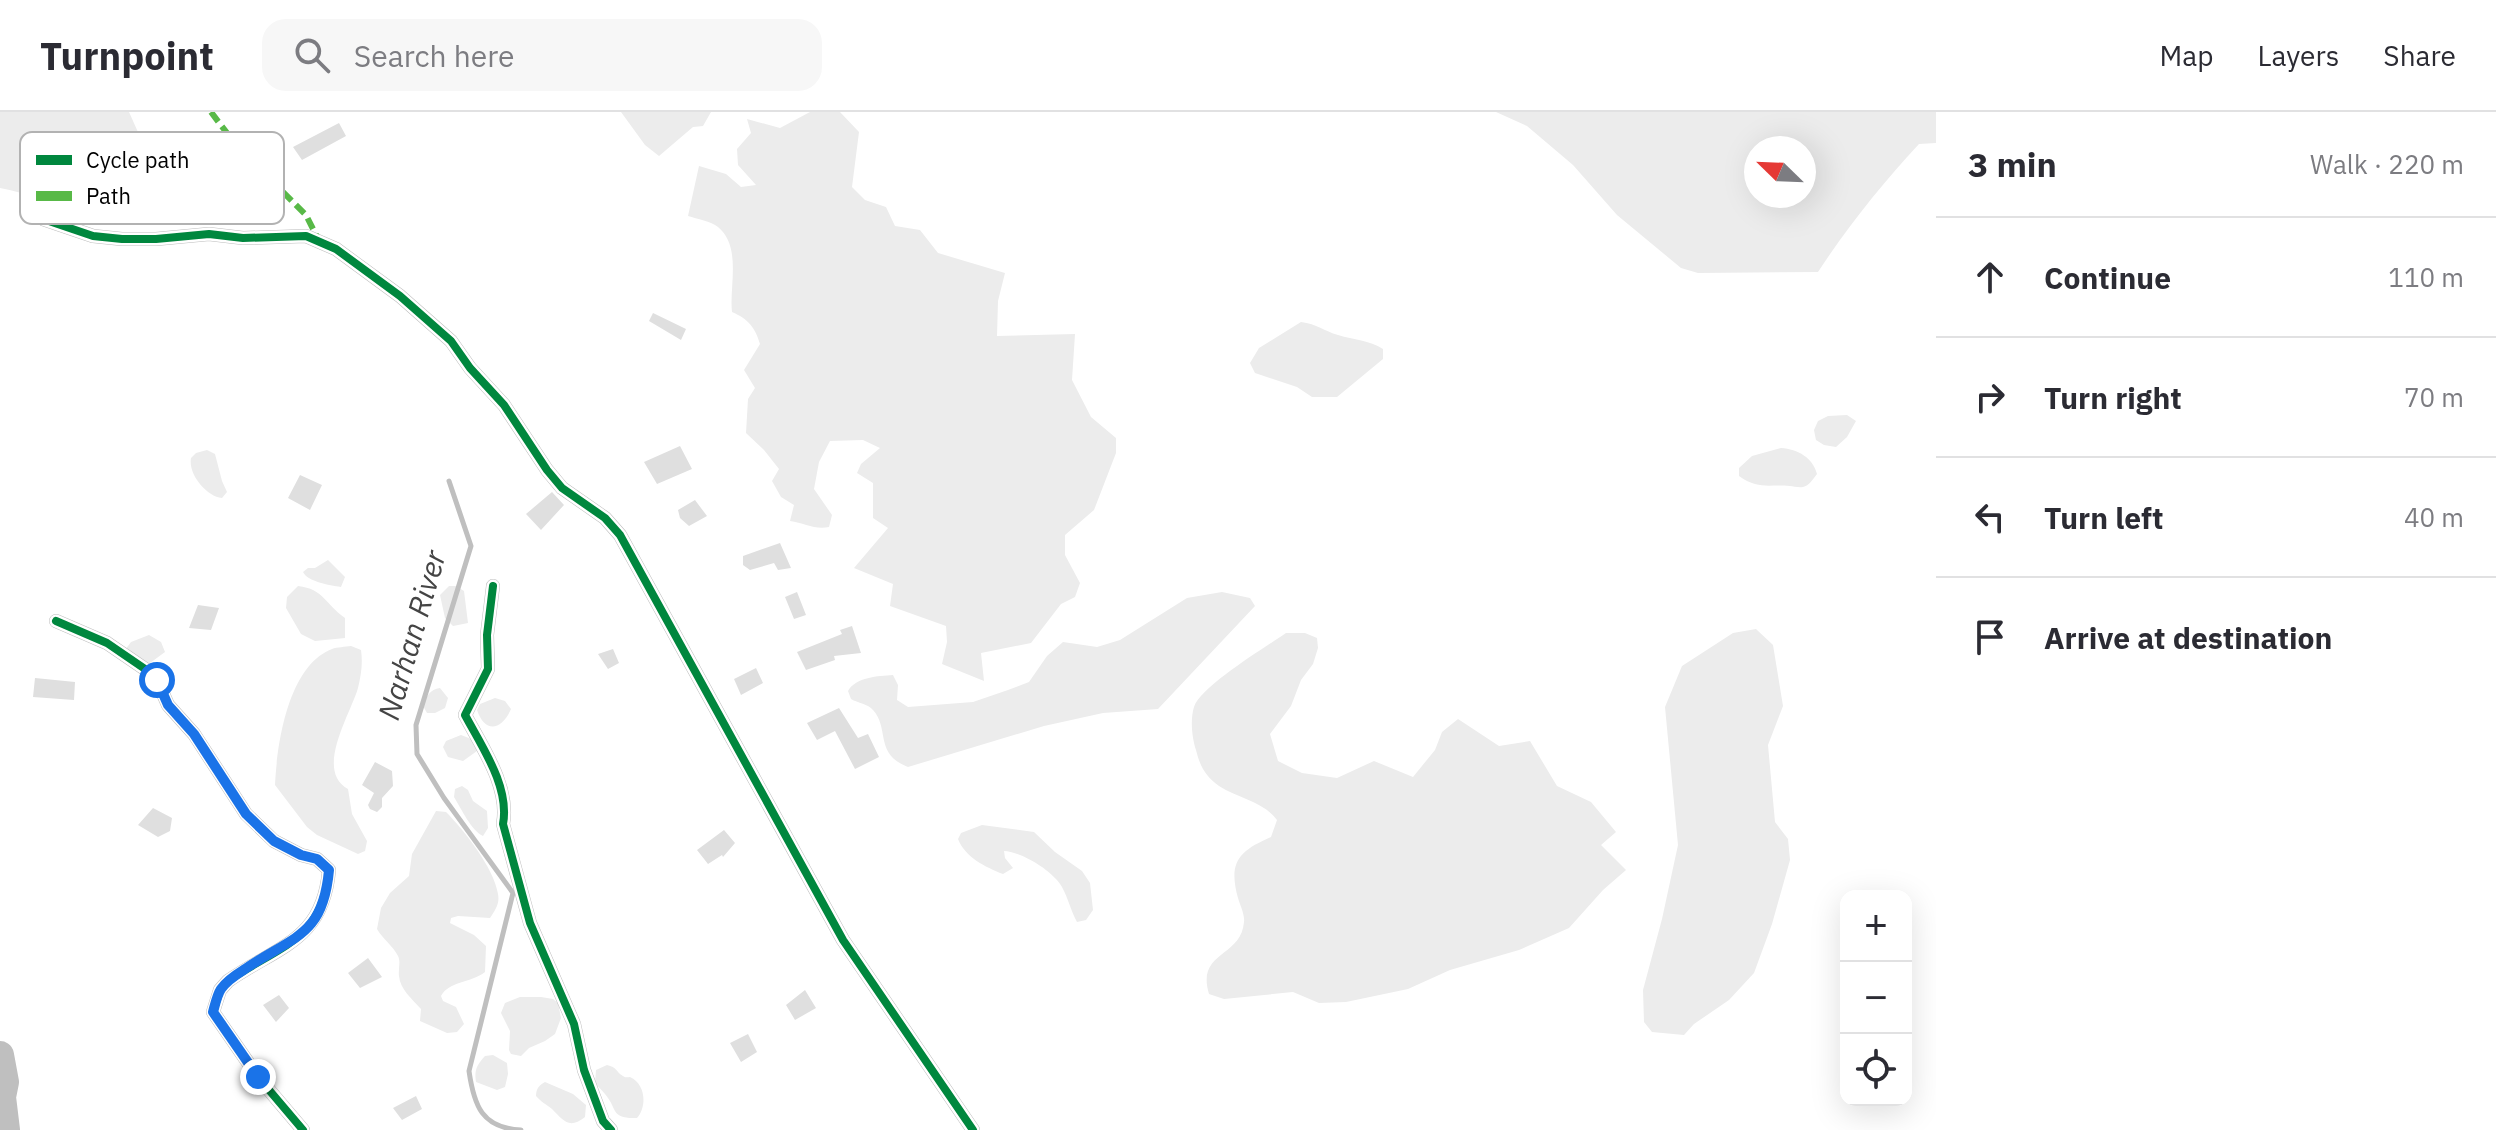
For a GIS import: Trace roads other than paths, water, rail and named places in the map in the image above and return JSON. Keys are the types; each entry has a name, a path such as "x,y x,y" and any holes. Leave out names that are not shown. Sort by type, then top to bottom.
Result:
{"street":[{"path":"58,224 93,236 122,239 209,234 243,238 306,236 336,249 400,296 451,341 470,368 504,405 562,488 605,518 620,535 843,940 973,1130"},
{"path":"493,586 487,635 488,669 465,715 491,764 506,808 503,824 530,923 574,1024 584,1070 603,1121 611,1130"},
{"path":"56,621 107,643 145,669 157,680 168,705 194,734 246,814 274,841 301,855 317,859 329,870 327,893 318,915 305,933 228,981 220,990 213,1012 258,1077 303,1130"}],"waterway":[{"name":"Narhan River","path":"449,481 471,546 416,725 417,754 444,798 513,893 469,1071 477,1105 482,1113 497,1125 521,1130"},
{"name":"Narhan River","path":"0,1055 5,1082 2,1097 6,1130"}]}
